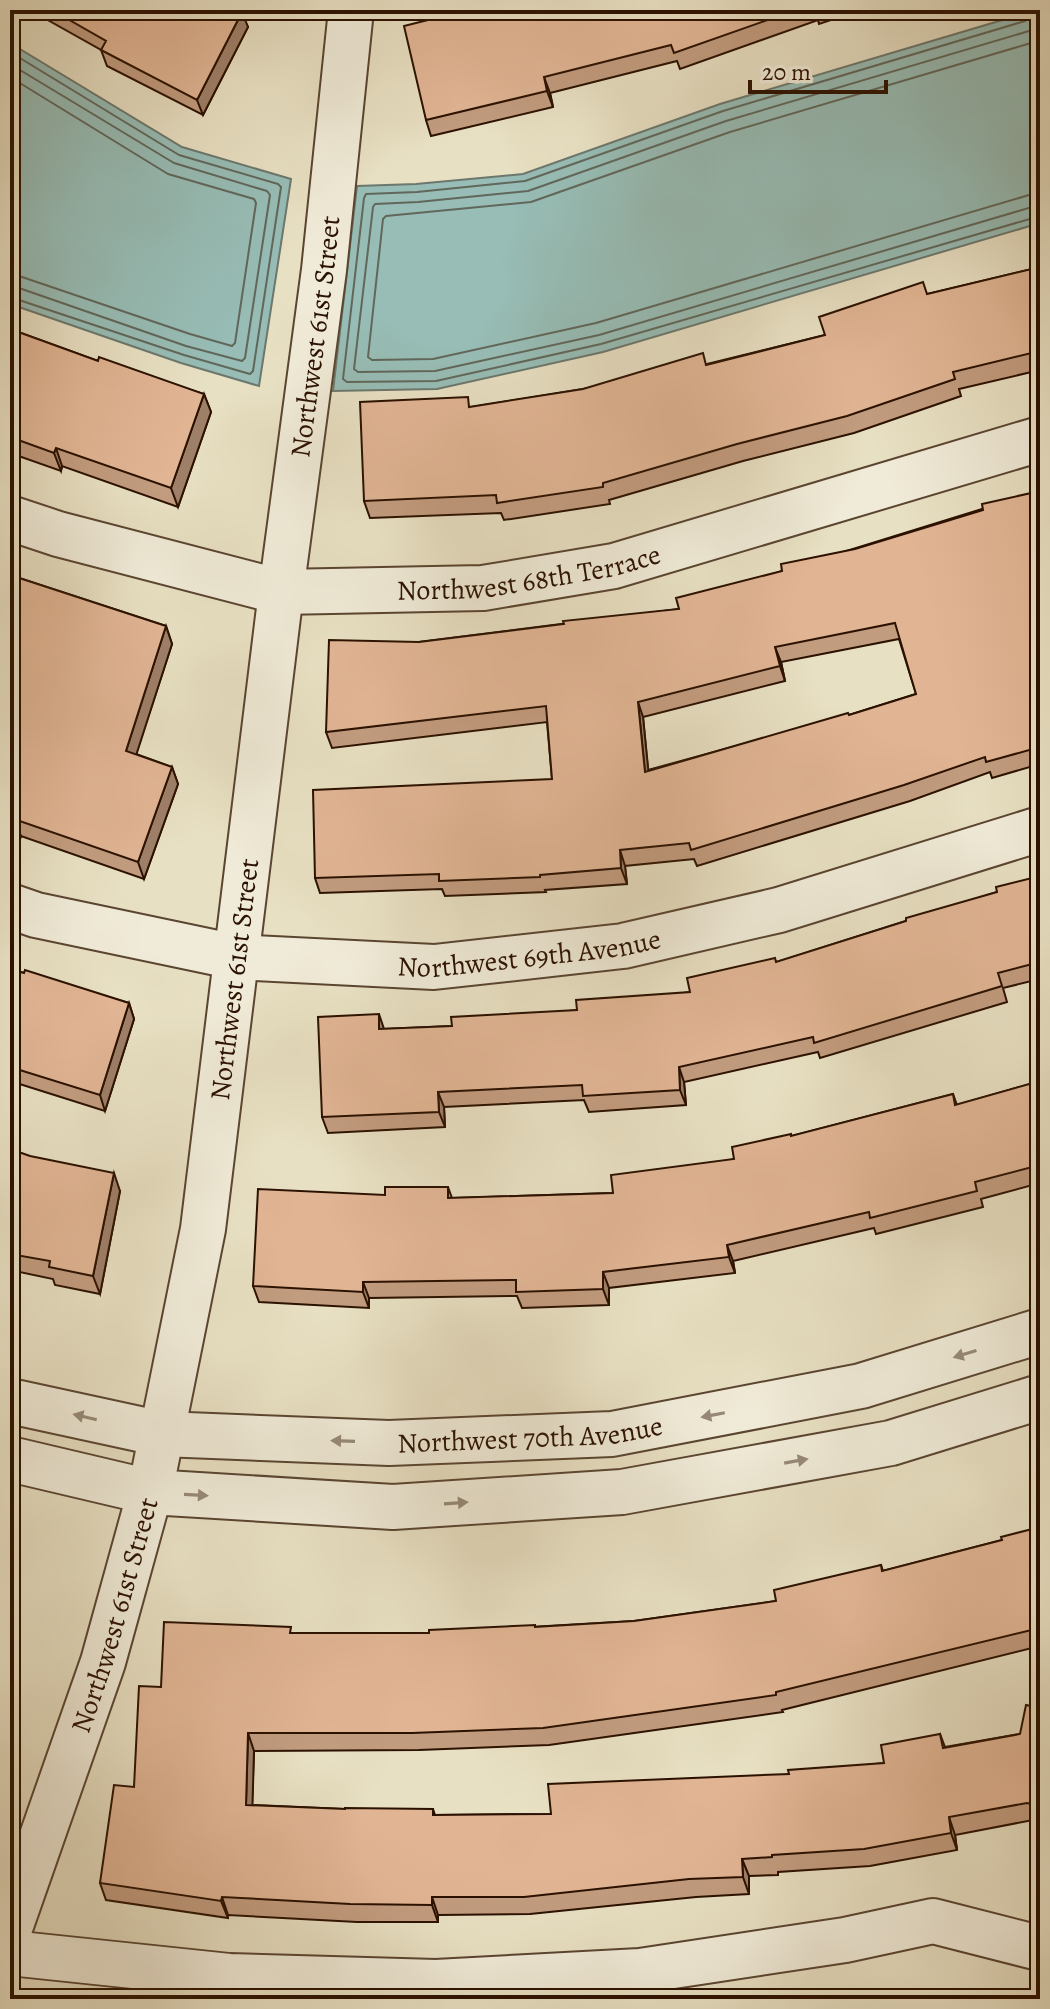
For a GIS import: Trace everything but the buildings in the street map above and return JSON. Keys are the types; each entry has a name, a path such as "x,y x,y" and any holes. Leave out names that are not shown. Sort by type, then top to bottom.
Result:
{"street":[{"name":"Northwest 61st Street","path":"10,1928 103,1662 150,1492 203,1229 324,270 351,10"},
{"name":"Northwest 68th Terrace","path":"10,518 58,534 281,592 483,588 614,566 1040,439"},
{"name":"Northwest 69th Avenue","path":"10,906 36,915 236,957 434,967 623,946 779,910 1040,829"},
{"name":"Northwest 70th Avenue","path":"10,1401 162,1434 389,1443 612,1434 861,1386 1040,1331"},
{"path":"10,1459 150,1492 393,1507 622,1492 891,1443 1040,1397"},
{"path":"10,1953 229,1976 436,1982 640,1971 845,1940 933,1921 1039,1948"}],"water":[{"path":"1040,10 1040,223 603,352 437,389 333,391 357,186 523,174 720,104"},
{"path":"10,43 182,147 291,179 259,386 181,363 10,304"}]}
